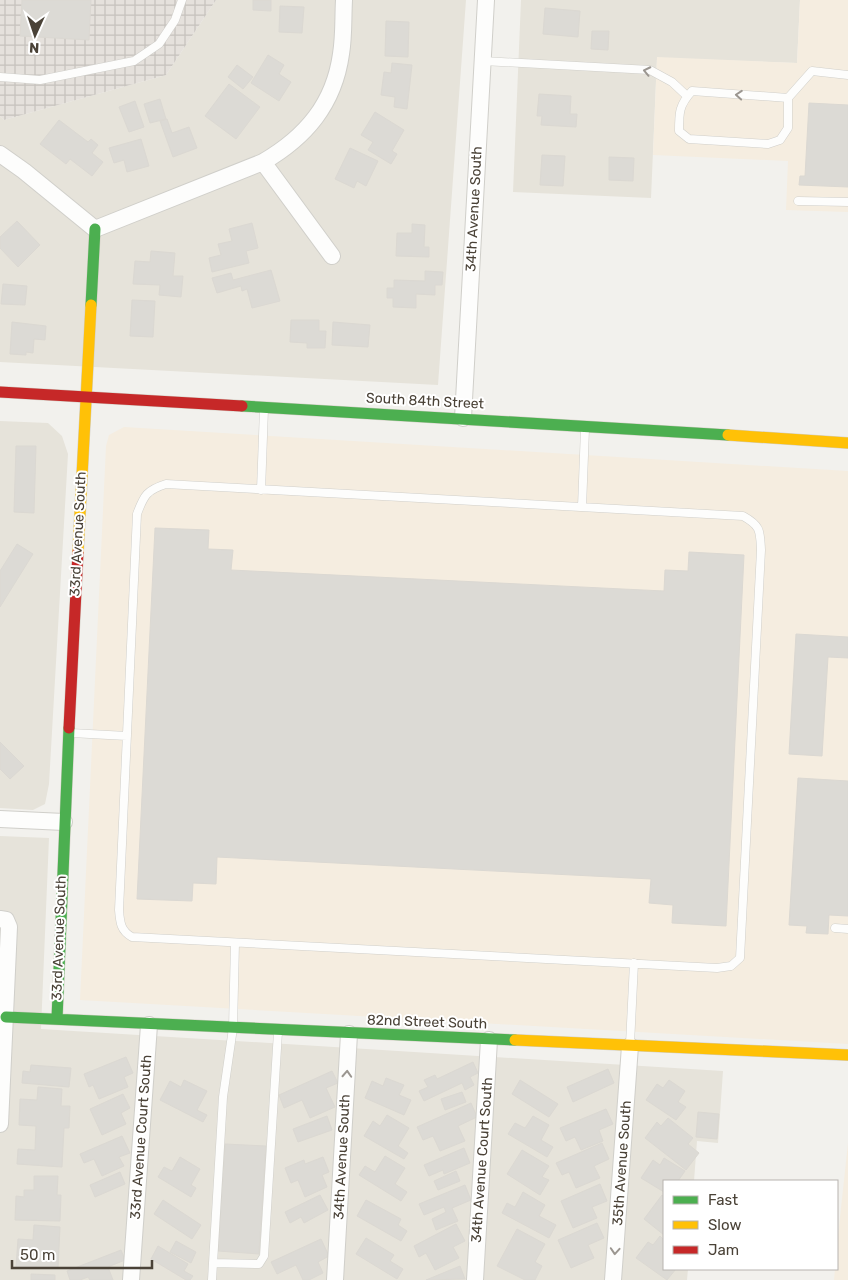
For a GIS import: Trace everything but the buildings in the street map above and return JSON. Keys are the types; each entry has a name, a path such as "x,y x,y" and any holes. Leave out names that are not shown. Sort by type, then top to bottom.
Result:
{"street":[{"path":"0,154 24,171 95,229 263,162 284,150 301,135 316,118 328,98 337,76 342,53 344,0"},
{"name":"34th Avenue South","path":"463,418 486,0"},
{"path":"263,162 332,256"},
{"name":"33rd Avenue South","path":"57,1020 64,822 95,229"},
{"name":"South 84th Street","path":"0,392 463,418 848,443"},
{"path":"0,819 64,822"},
{"path":"0,918 6,920 9,927 0,1124"},
{"name":"82nd Street South","path":"6,1017 848,1056"},
{"name":"33rd Avenue Court South","path":"131,1280 149,1025"},
{"name":"34th Avenue South","path":"335,1280 349,1034"},
{"name":"34th Avenue Court South","path":"474,1280 490,1040"},
{"name":"35th Avenue South","path":"613,1280 630,1046"}],"lane":[{"path":"0,77 40,80 134,61 159,44 175,20 182,0"},
{"path":"483,61 650,70 672,82 687,96"},
{"path":"788,98 692,92 684,100 679,114 680,131 689,139 768,144 780,140 788,128 788,98 812,71 848,75"},
{"path":"798,200 848,202"},
{"path":"261,490 264,407"},
{"path":"582,507 585,426"},
{"path":"166,484 261,490 743,516 755,522 760,532 761,550 740,958 731,966 717,968 634,962 132,938 126,934 120,926 119,910 137,514 142,499 152,488 166,484"},
{"path":"69,733 127,736"},
{"path":"835,928 848,929"},
{"path":"212,1280 223,1097 233,1028 234,943"},
{"path":"630,1046 634,962"},
{"path":"213,1263 259,1264 264,1256 278,1030"}],"shaded area":[{"path":"0,0 216,0 166,75 4,120 0,116"},
{"path":"216,0 466,0 438,385 0,362 0,116 4,120 166,75"},
{"path":"521,0 800,0 797,63 657,58 651,198 513,192"},
{"path":"800,0 848,0 848,212 786,210 788,161 653,155 657,57 797,63"},
{"path":"0,421 48,423 62,436 68,454 49,784 45,804 33,810 0,808"},
{"path":"124,427 848,471 848,1044 80,1000 106,446 109,435"},
{"path":"0,836 49,838 41,1029 723,1071 718,1143 697,1141 694,1180 663,1180 663,1270 688,1270 687,1280 0,1280"},
{"path":"848,1143 848,1280 834,1280 835,1270 838,1270 838,1236"}],"traffic: fast":[{"path":"91,305 95,229"},
{"path":"242,406 728,435"},
{"path":"57,1019 69,728"},
{"path":"6,1017 515,1040"}],"traffic: slow":[{"path":"78,552 91,305"},
{"path":"728,435 848,443"},
{"path":"515,1040 848,1055"}],"traffic: jam":[{"path":"0,392 242,406"},
{"path":"69,728 78,552"}]}
